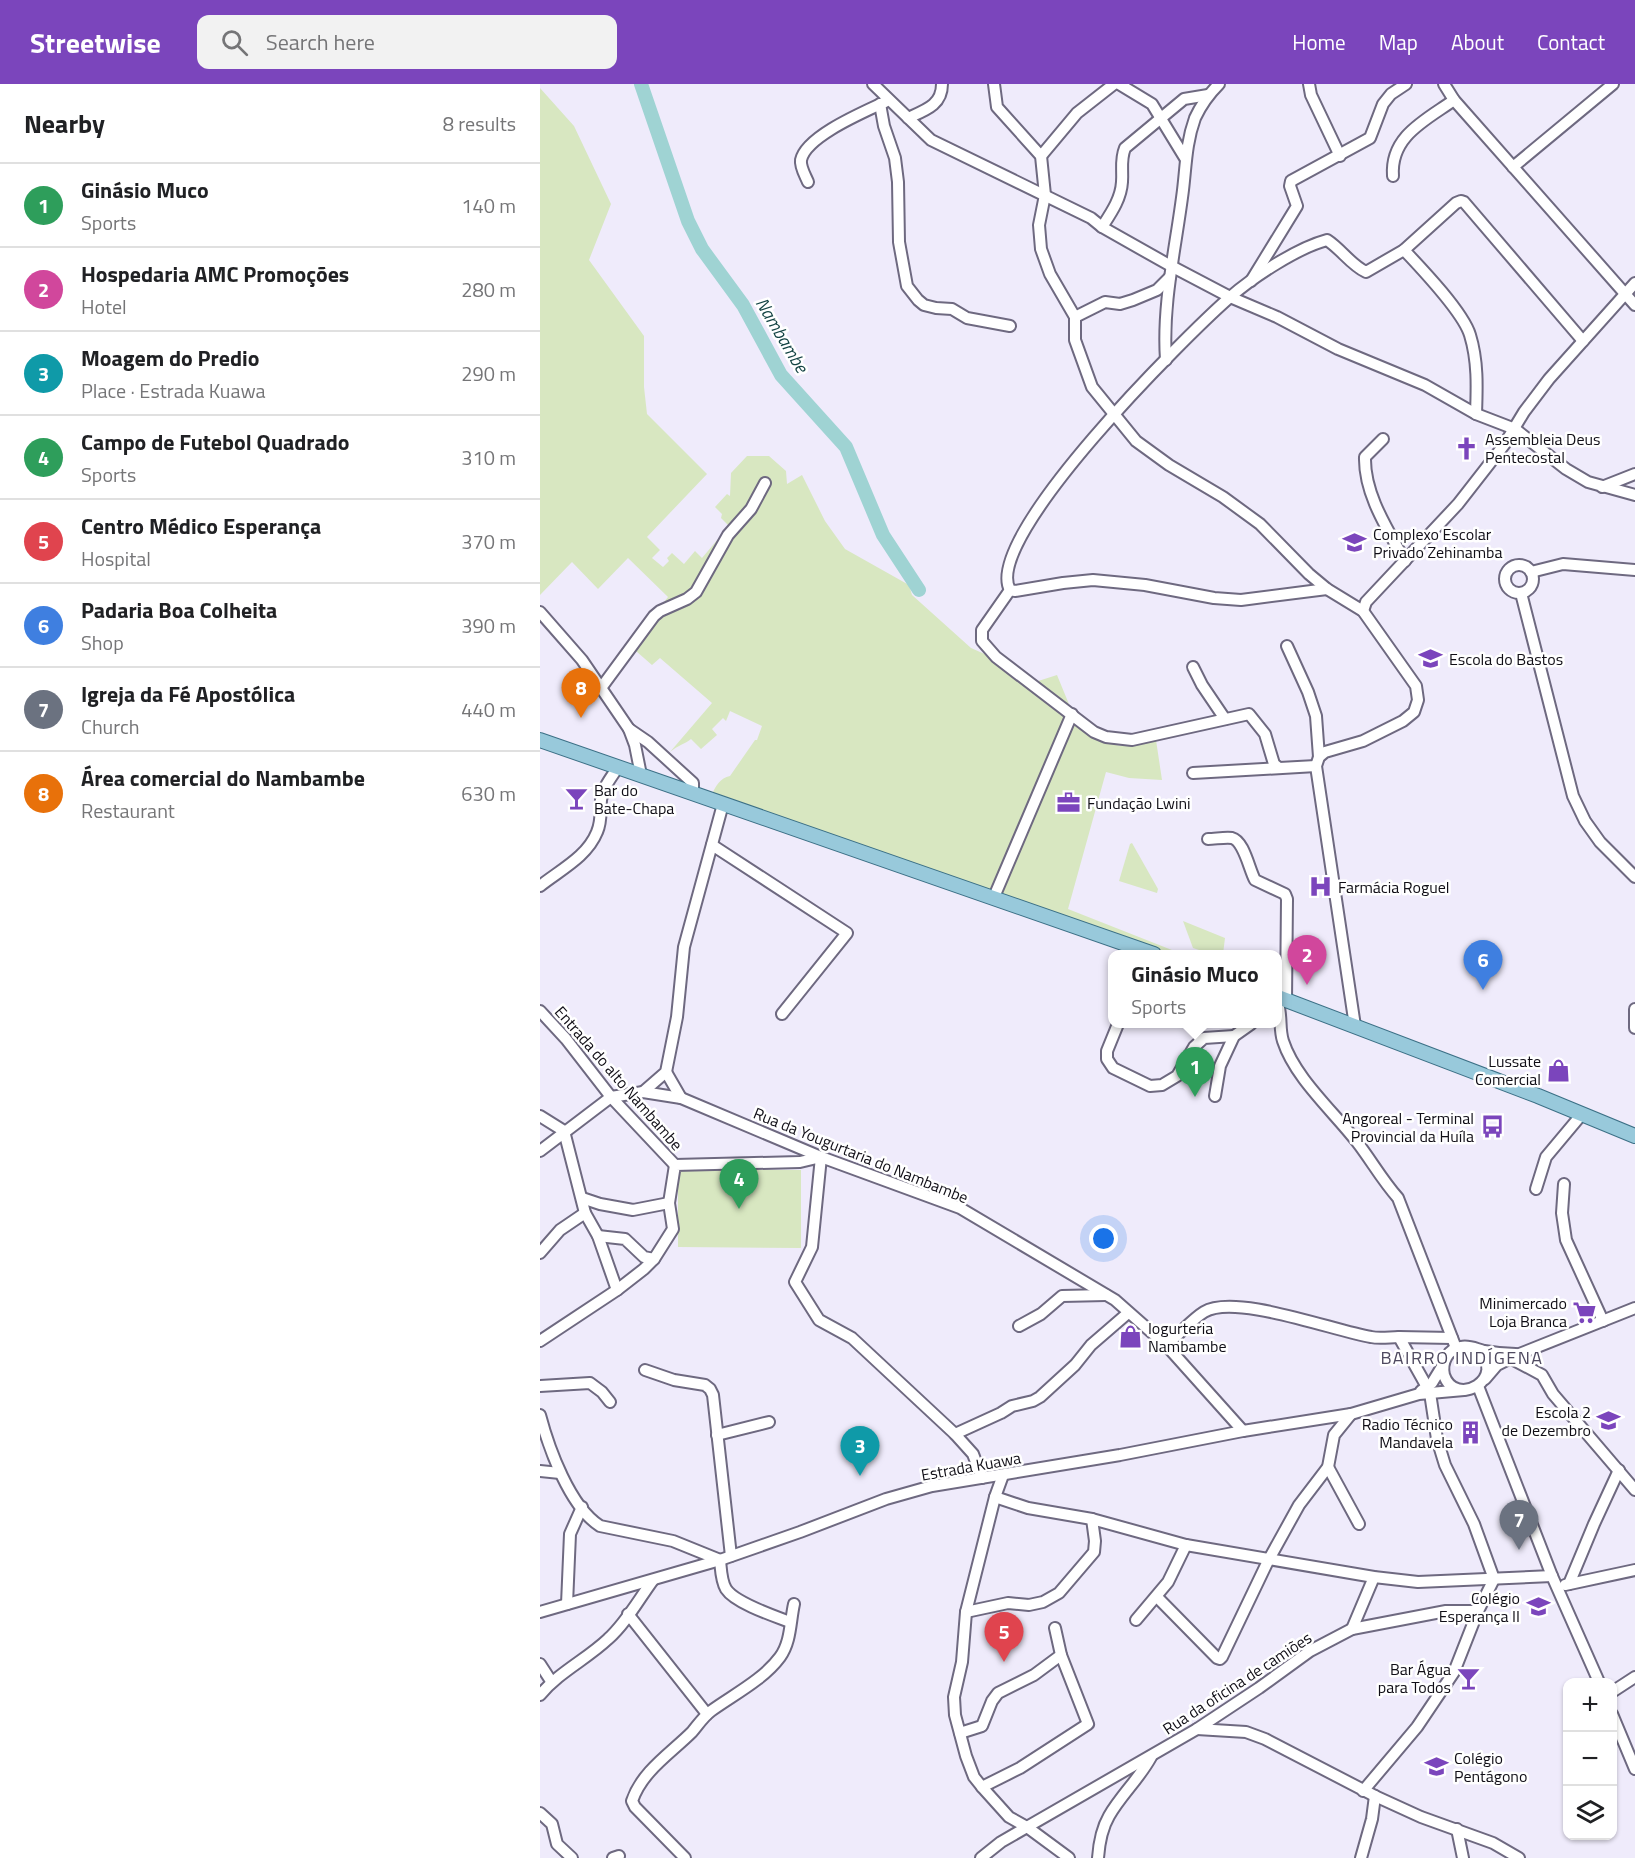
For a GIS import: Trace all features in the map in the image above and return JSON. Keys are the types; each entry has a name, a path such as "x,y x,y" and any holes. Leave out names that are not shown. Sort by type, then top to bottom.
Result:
{"main road":[{"path":"540,740 994,897 1130,950"},
{"path":"1282,1006 1355,1026 1635,1136"}],"street":[{"path":"873,84 884,102 908,118 931,141 1048,196 1058,207 1075,218 1091,218 1170,272 1277,317 1338,349 1425,386 1476,414 1515,429 1566,469 1588,482 1635,495"},
{"path":"908,118 933,106 941,95 942,84"},
{"path":"994,84 997,107 1041,156 1048,196 1039,225 1041,249 1050,274 1075,317 1075,340 1092,387 1137,441 1169,465 1223,497 1260,524 1309,574 1327,589 1362,611 1416,686 1418,700 1414,712 1403,721 1385,731 1325,752 1317,761 1280,768 1193,773"},
{"path":"1041,156 1077,113 1117,84 1152,104 1185,158"},
{"path":"1166,360 1170,272 1183,189 1185,158 1196,117 1208,95 1219,84"},
{"path":"1309,84 1311,95 1340,156"},
{"path":"1251,282 1276,238 1298,206 1290,186 1291,181 1370,138 1383,104 1391,94 1406,84"},
{"path":"1444,84 1454,99 1635,305"},
{"path":"1513,167 1613,84"},
{"path":"1102,227 1121,191 1123,180 1121,158 1125,148 1184,99 1208,95"},
{"path":"1393,176 1392,164 1407,133 1454,99"},
{"path":"807,182 801,166 801,158 814,141 884,102"},
{"path":"884,102 884,126 895,158 898,182 899,242 907,286 924,305 952,309 967,318 1011,326"},
{"path":"1010,590 1006,579 1014,548 1035,513 1113,414 1230,297 1293,254 1316,243 1327,240 1366,272 1404,250 1456,203 1464,202 1584,341"},
{"path":"1404,250 1445,297 1470,334 1478,380 1476,414"},
{"path":"1156,290 1170,272"},
{"path":"1362,611 1366,602 1458,504 1515,429 1524,412 1549,379 1635,283"},
{"path":"1075,317 1105,302 1127,303 1156,290 1169,289"},
{"path":"1383,439 1365,457 1365,469 1383,521 1405,561"},
{"path":"1602,487 1635,474"},
{"path":"601,688 654,616 660,610 687,599 696,592 728,536 751,509 765,483"},
{"path":"1531,572 1563,564 1635,570"},
{"path":"1520,565 1531,572 1532,585 1526,592 1512,591 1509,588 1505,580 1508,571 1520,565"},
{"path":"1010,590 1093,580 1145,585 1214,598 1241,600 1327,589"},
{"path":"1010,590 982,630 982,641 996,657 1094,732 1106,737 1132,740 1248,714 1265,734 1274,764 1280,768"},
{"path":"1521,593 1573,796 1585,821 1600,842 1635,877"},
{"path":"540,612 582,660 630,729 641,775"},
{"path":"1287,646 1316,716 1317,761 1355,1026"},
{"path":"1193,667 1202,686 1225,719"},
{"path":"994,897 1072,714"},
{"path":"630,729 648,742 693,783 693,793"},
{"path":"540,886 578,858 590,846 601,821 601,800 604,788 618,767"},
{"path":"643,1092 666,1072 677,1017 684,947 723,804"},
{"path":"1208,839 1237,840 1242,846 1255,880 1285,894 1287,899 1282,975"},
{"path":"712,845 847,933 782,1014"},
{"path":"1635,1009 1635,1026"},
{"name":"Entrada do alto Nambambe","path":"540,1011 566,1039 611,1097 675,1165"},
{"path":"1116,1028 1107,1051 1107,1059 1113,1068 1150,1086 1162,1085 1177,1076 1194,1047 1203,1038 1234,1036"},
{"path":"1215,1096 1220,1066 1234,1036 1244,1028"},
{"path":"1281,1028 1282,1039 1294,1064 1358,1143 1398,1198 1454,1343 1443,1365 1425,1391"},
{"path":"666,1072 681,1098"},
{"name":"Rua da Yougurtaria do Nambambe","path":"611,1097 643,1092 681,1098 821,1157 960,1208 1115,1300 1166,1346 1244,1431"},
{"path":"540,1151 611,1097"},
{"path":"1536,1189 1546,1157 1582,1114"},
{"path":"540,1116 564,1131 585,1213 598,1236 617,1290"},
{"path":"540,1341 617,1290 654,1259 673,1229 669,1203 675,1165 800,1162 821,1157 812,1247 795,1282 819,1320 852,1338 955,1434 973,1454 982,1478"},
{"path":"1564,1184 1562,1213 1566,1240 1603,1321"},
{"path":"582,1198 633,1210 669,1203"},
{"path":"540,1253 544,1242 585,1213"},
{"path":"598,1236 626,1239 644,1257 654,1259"},
{"path":"1019,1326 1041,1314 1062,1296 1106,1295"},
{"path":"1166,1346 1204,1312 1219,1307 1274,1311 1310,1323 1373,1338 1399,1337 1454,1343 1513,1356 1542,1375 1553,1394 1635,1489"},
{"path":"1443,1365 1443,1372 1451,1384 1464,1390 1480,1384 1497,1365 1513,1356 1635,1308"},
{"path":"955,1434 1012,1406 1040,1397 1128,1313"},
{"path":"1363,1791 1417,1727 1454,1672 1478,1611 1494,1579 1474,1524 1445,1466 1425,1391 1399,1337"},
{"path":"1477,1349 1486,1360 1486,1375 1480,1384"},
{"path":"645,1370 674,1380 705,1385 713,1395 731,1556"},
{"path":"540,1386 590,1383 610,1402"},
{"path":"1480,1384 1552,1576 1597,1678"},
{"name":"Estrada Kuawa","path":"540,1612 720,1560 886,1499 932,1486 1352,1414 1425,1391 1464,1390"},
{"path":"540,1414 547,1442 560,1473 590,1520 600,1526 673,1541 720,1560 727,1591 743,1601 790,1622"},
{"path":"1157,1597 1220,1659 1268,1561 1299,1505 1328,1467 1334,1435 1352,1414"},
{"path":"717,1435 769,1422"},
{"path":"1328,1467 1359,1524"},
{"path":"1569,1584 1619,1470"},
{"path":"540,1471 560,1473"},
{"path":"1003,1475 994,1497 966,1612 962,1662 954,1697 955,1715 974,1777 1009,1817 1027,1827 1069,1858"},
{"path":"994,1497 1028,1508 1092,1519 1186,1545 1268,1561 1374,1577 1419,1582 1552,1576"},
{"path":"567,1604 570,1533 582,1507"},
{"path":"966,1612 1008,1603 1029,1605 1043,1602 1059,1593 1094,1552 1092,1519"},
{"path":"1136,1620 1168,1582 1186,1545"},
{"path":"1557,1587 1635,1570"},
{"path":"1353,1629 1374,1577"},
{"path":"540,1695 551,1682 607,1641 653,1580"},
{"path":"685,1858 660,1834 632,1801 635,1793 658,1762 692,1732 707,1714 767,1670 780,1656 788,1641 794,1604"},
{"name":"Rua da oficina de camiões","path":"981,1858 1001,1842 1197,1729 1310,1651 1353,1629 1446,1611 1478,1611"},
{"path":"628,1614 707,1714"},
{"path":"982,1787 1020,1768 1088,1724 1061,1655 1055,1628"},
{"path":"960,1732 982,1726 992,1701 998,1693 1034,1675 1061,1655"},
{"path":"540,1664 551,1682"},
{"path":"1617,1689 1635,1677"},
{"path":"1617,1726 1635,1769"},
{"path":"1197,1729 1246,1732 1265,1739 1363,1791 1421,1817 1493,1843 1515,1857"},
{"path":"1098,1858 1103,1828 1109,1816 1143,1772 1151,1757"},
{"path":"1361,1858 1372,1819 1375,1796"},
{"path":"540,1814 552,1824 556,1844 572,1858"},
{"path":"1457,1829 1463,1858"}],"green space":[{"path":"540,88 574,126 611,204 589,260 644,336 644,387 647,414 707,474 647,537 660,550 652,558 663,567 669,561 667,558 672,553 684,564 695,551 702,558 729,526 715,507 727,494 730,496 731,473 747,456 769,456 786,471 787,484 802,475 825,521 845,549 909,585 912,595 971,648 1005,663 1032,683 1057,675 1073,714 1094,732 1132,740 1117,746 1156,740 1162,780 1129,778 1106,772 1068,909 1172,950 1160,950 712,794 721,780 730,776 757,740 762,726 730,711 726,721 723,718 712,729 717,735 701,749 691,739 670,752 712,703 660,658 652,665 629,645 668,597 628,558 598,589 572,562 540,595"},
{"path":"1132,843 1158,889 1157,893 1119,881"},
{"path":"1183,921 1225,938 1224,950 1193,948"},
{"path":"678,1169 801,1170 801,1248 678,1247"}],"waterway":[{"name":"Nambambe","path":"641,84 688,221 702,249 743,305 781,375 846,447 883,535 919,590"}],"place":[{"name":"Assembleia Deus Pentecostal","path":"1467,448"},
{"name":"Complexo Escolar Privado Zehinamba","path":"1355,543"},
{"name":"Escola do Bastos","path":"1431,659"},
{"name":"Área comercial do Nambambe","path":"581,718"},
{"name":"Bar do Bate-Chapa","path":"576,799"},
{"name":"Fundação Lwini","path":"1069,803"},
{"name":"Farmácia Roguel","path":"1320,887"},
{"name":"Hospedaria AMC Promoções","path":"1307,985"},
{"name":"Padaria Boa Colheita","path":"1483,990"},
{"name":"Lussate Comercial","path":"1559,1070"},
{"name":"Ginásio Muco","path":"1195,1097"},
{"name":"Angoreal - Terminal Provincial da Huíla","path":"1492,1127"},
{"name":"Campo de Futebol Quadrado","path":"739,1209"},
{"name":"Minimercado Loja Branca","path":"1585,1312"},
{"name":"Iogurteria Nambambe","path":"1130,1337"},
{"name":"Escola 2 de Dezembro","path":"1609,1421"},
{"name":"Radio Técnico Mandavela","path":"1471,1433"},
{"name":"Moagem do Predio","path":"860,1476"},
{"name":"Igreja da Fé Apostólica","path":"1519,1550"},
{"name":"Colégio Esperança II","path":"1538,1607"},
{"name":"Centro Médico Esperança","path":"1004,1662"},
{"name":"Bar Água para Todos","path":"1469,1678"},
{"name":"Colégio Pentágono","path":"1436,1767"}],"district":[{"name":"BAIRRO INDÍGENA","path":"1462,1357"}]}
